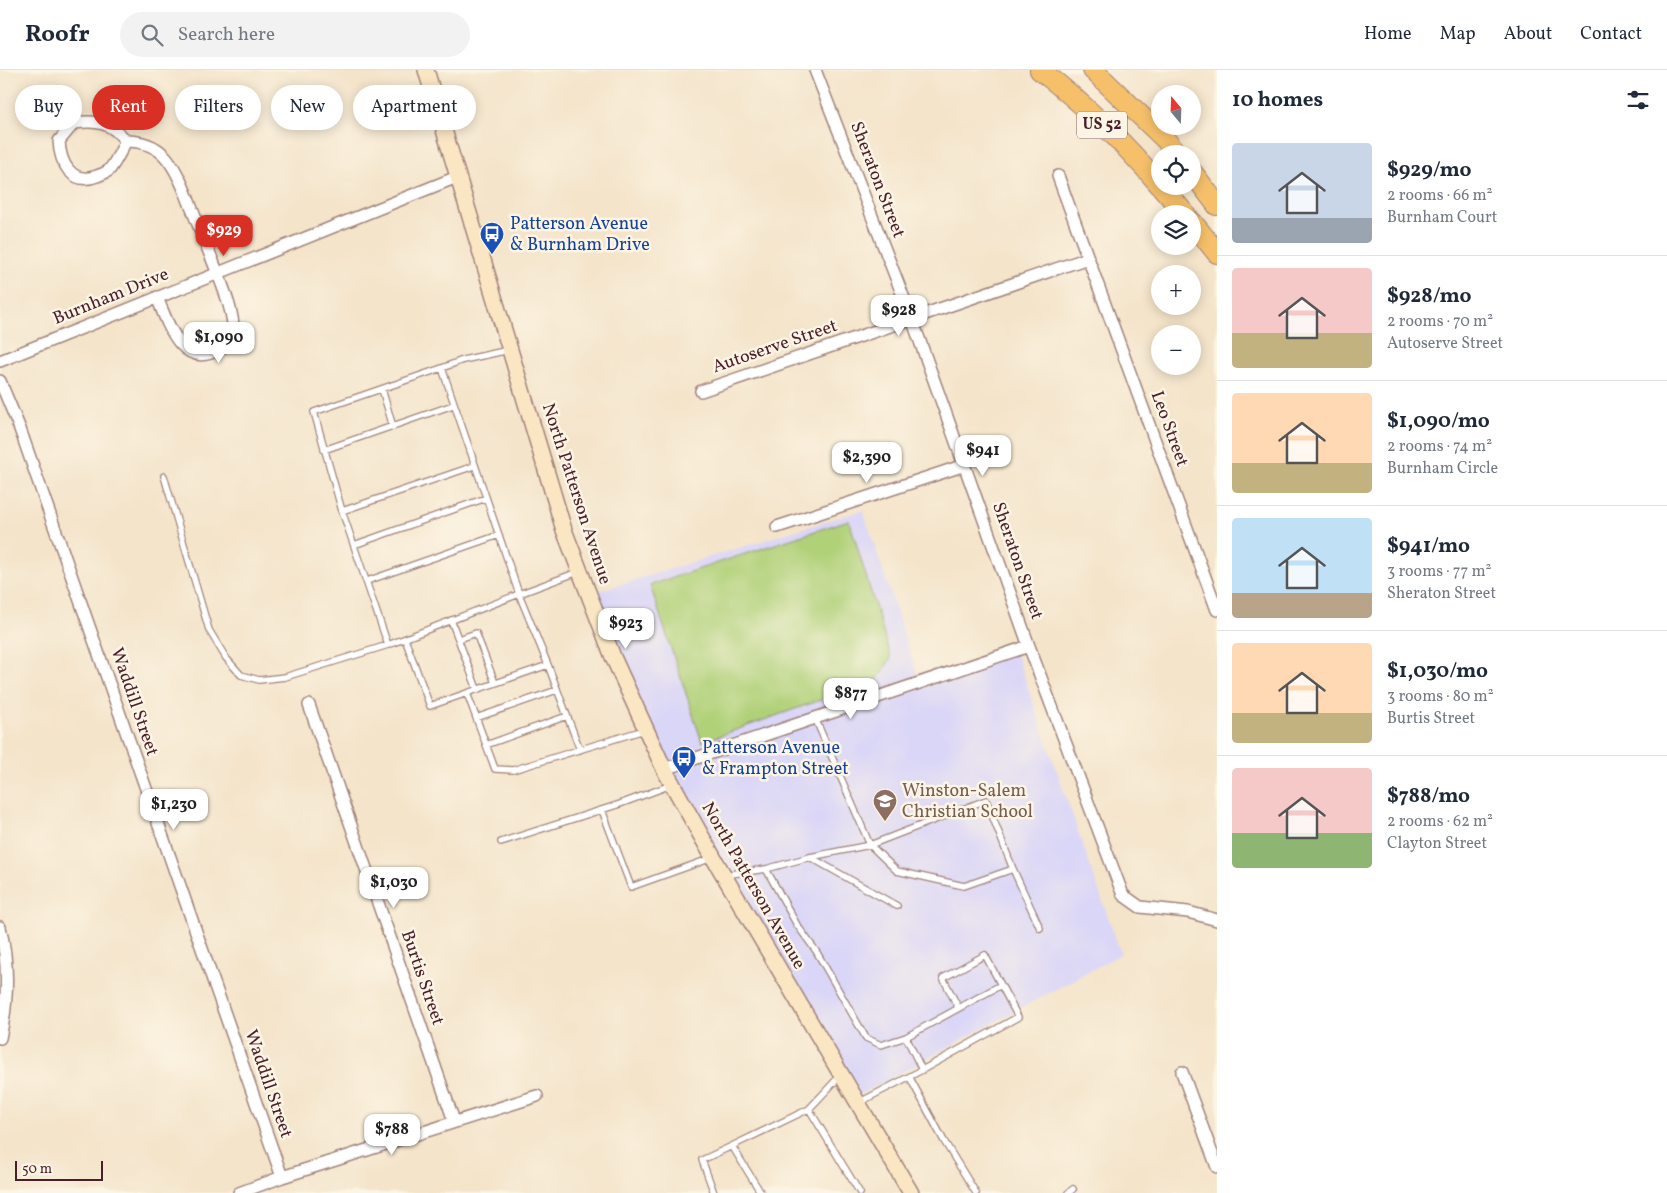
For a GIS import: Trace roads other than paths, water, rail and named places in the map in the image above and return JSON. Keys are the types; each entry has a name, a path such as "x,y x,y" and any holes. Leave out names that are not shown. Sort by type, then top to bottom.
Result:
{"highway":[{"name":"US 52","path":"1040,70 1062,87 1151,174"},
{"name":"US 52","path":"1093,70 1170,145"},
{"path":"1201,184 1217,205"},
{"name":"US 52","path":"1169,195 1178,205"},
{"path":"1201,233 1217,253"}],"main road":[{"name":"North Patterson Avenue","path":"426,70 564,530 613,657 664,769 910,1193"}],"street":[{"name":"Sheraton Street","path":"815,70 912,318 1029,646 1123,894 1140,907 1188,912 1217,920"},
{"path":"126,141 108,171 91,178 75,176 66,168 60,155 59,141 74,123 88,121 110,125 126,141 137,141 157,149 172,165 180,179 233,320 230,341 217,351 202,354 190,352 182,346 170,328 157,297"},
{"name":"Leo Street","path":"1058,176 1217,610"},
{"name":"Burnham Drive","path":"0,361 457,177"},
{"name":"Autoserve Street","path":"701,391 1088,258"},
{"name":"Waddill Street","path":"0,381 20,430 282,1178"},
{"path":"777,527 965,465"},
{"path":"664,769 1029,646"},
{"name":"Burtis Street","path":"309,705 454,1122"},
{"path":"0,927 6,974 6,998 0,1038"},
{"path":"1182,1072 1217,1167"},
{"path":"239,1193 537,1096"}],"lane":[{"path":"388,645 342,511 314,412 463,360 510,350"},
{"path":"442,368 453,405 519,594 580,750"},
{"path":"382,389 393,426"},
{"path":"324,450 453,405"},
{"path":"342,511 474,466"},
{"path":"164,476 209,630 226,658 241,675 259,680 285,677 388,645 580,572"},
{"path":"354,545 486,498"},
{"path":"367,581 499,535"},
{"path":"451,620 478,689"},
{"path":"459,639 476,632 496,683"},
{"path":"405,639 430,706 548,665"},
{"path":"476,718 557,690"},
{"path":"467,693 495,769 513,770 646,730"},
{"path":"486,745 567,716"},
{"path":"816,718 870,845 897,871 964,886 1013,869"},
{"path":"501,842 602,810 673,784"},
{"path":"724,875 766,869 810,857 870,845 986,800 1013,869 1040,928"},
{"path":"602,810 631,887 714,857"},
{"path":"810,857 897,906"},
{"path":"766,869 797,925 816,951 866,1038 881,1045 906,1038 958,1007 1001,985"},
{"path":"858,1103 910,1078 1018,1017 985,955 943,978 958,1007"},
{"path":"906,1038 922,1070"},
{"path":"714,1193 702,1160 809,1109 841,1075"},
{"path":"910,1078 944,1141 976,1193"},
{"path":"809,1109 860,1193"},
{"path":"732,1146 761,1193"}],"place":[{"name":"Patterson Avenue & Burnham Drive","path":"492,255"},
{"name":"Patterson Avenue & Frampton Street","path":"684,779"},
{"name":"Winston-Salem Christian School","path":"885,822"}]}
